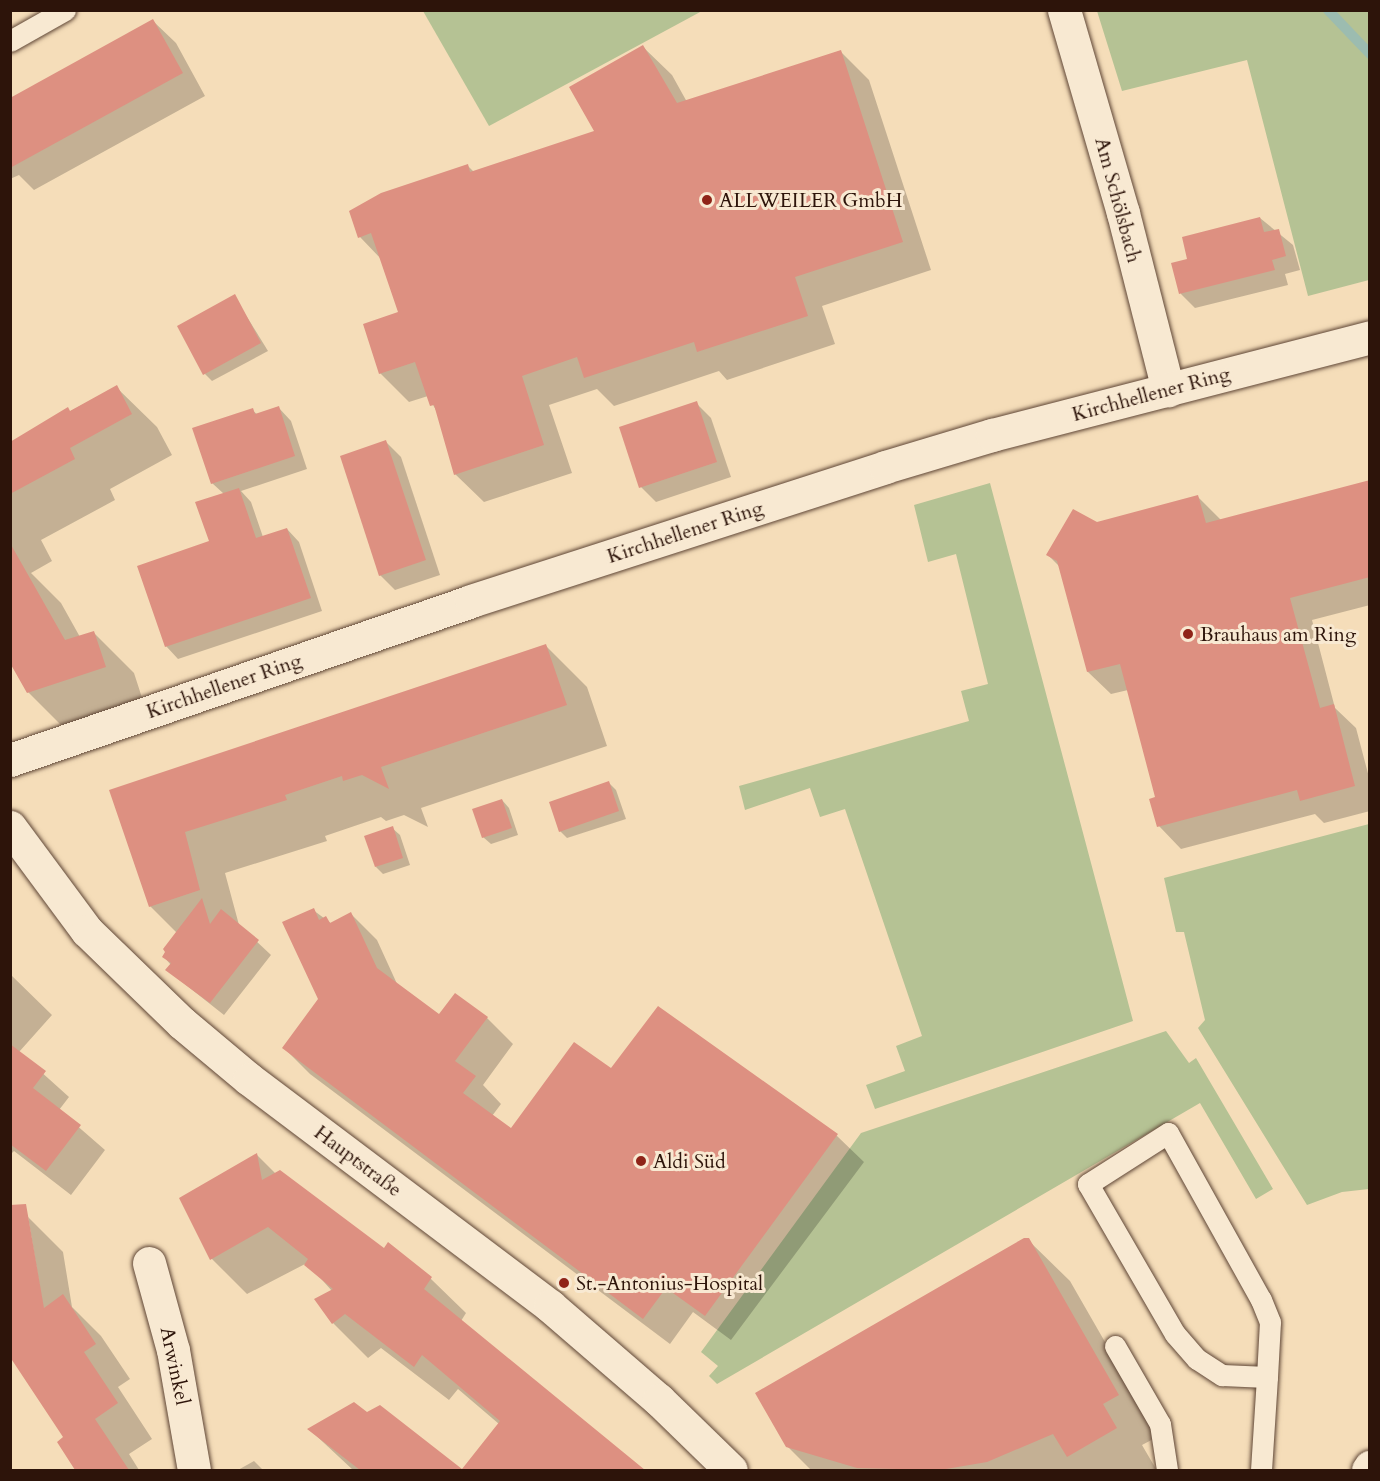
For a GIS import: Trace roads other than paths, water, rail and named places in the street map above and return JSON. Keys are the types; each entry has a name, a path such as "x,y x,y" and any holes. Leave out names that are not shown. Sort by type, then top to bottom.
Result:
{"street":[{"name":"Am Schölsbach","path":"1064,10 1123,213 1168,390"},
{"name":"Kirchhellener Ring","path":"10,760 459,605 873,471 992,435 1370,337"},
{"name":"Hauptstraße","path":"10,826 87,931 182,1023 249,1079 549,1306 659,1400 731,1470"},
{"name":"Arwinkel","path":"149,1263 173,1350 194,1470"}],"lane":[{"path":"10,41 65,10"},
{"path":"1261,1470 1267,1377 1270,1322 1261,1300 1168,1133 1088,1184 1175,1334 1197,1359 1222,1375 1267,1377"},
{"path":"1115,1346 1160,1424 1167,1470"}],"waterway":[{"path":"1328,10 1370,54"}],"place":[{"name":"ALLWEILER GmbH","path":"707,200"},
{"name":"Brauhaus am Ring","path":"1188,634"},
{"name":"Aldi Süd","path":"641,1161"},
{"name":"St.-Antonius-Hospital","path":"564,1283"}]}
